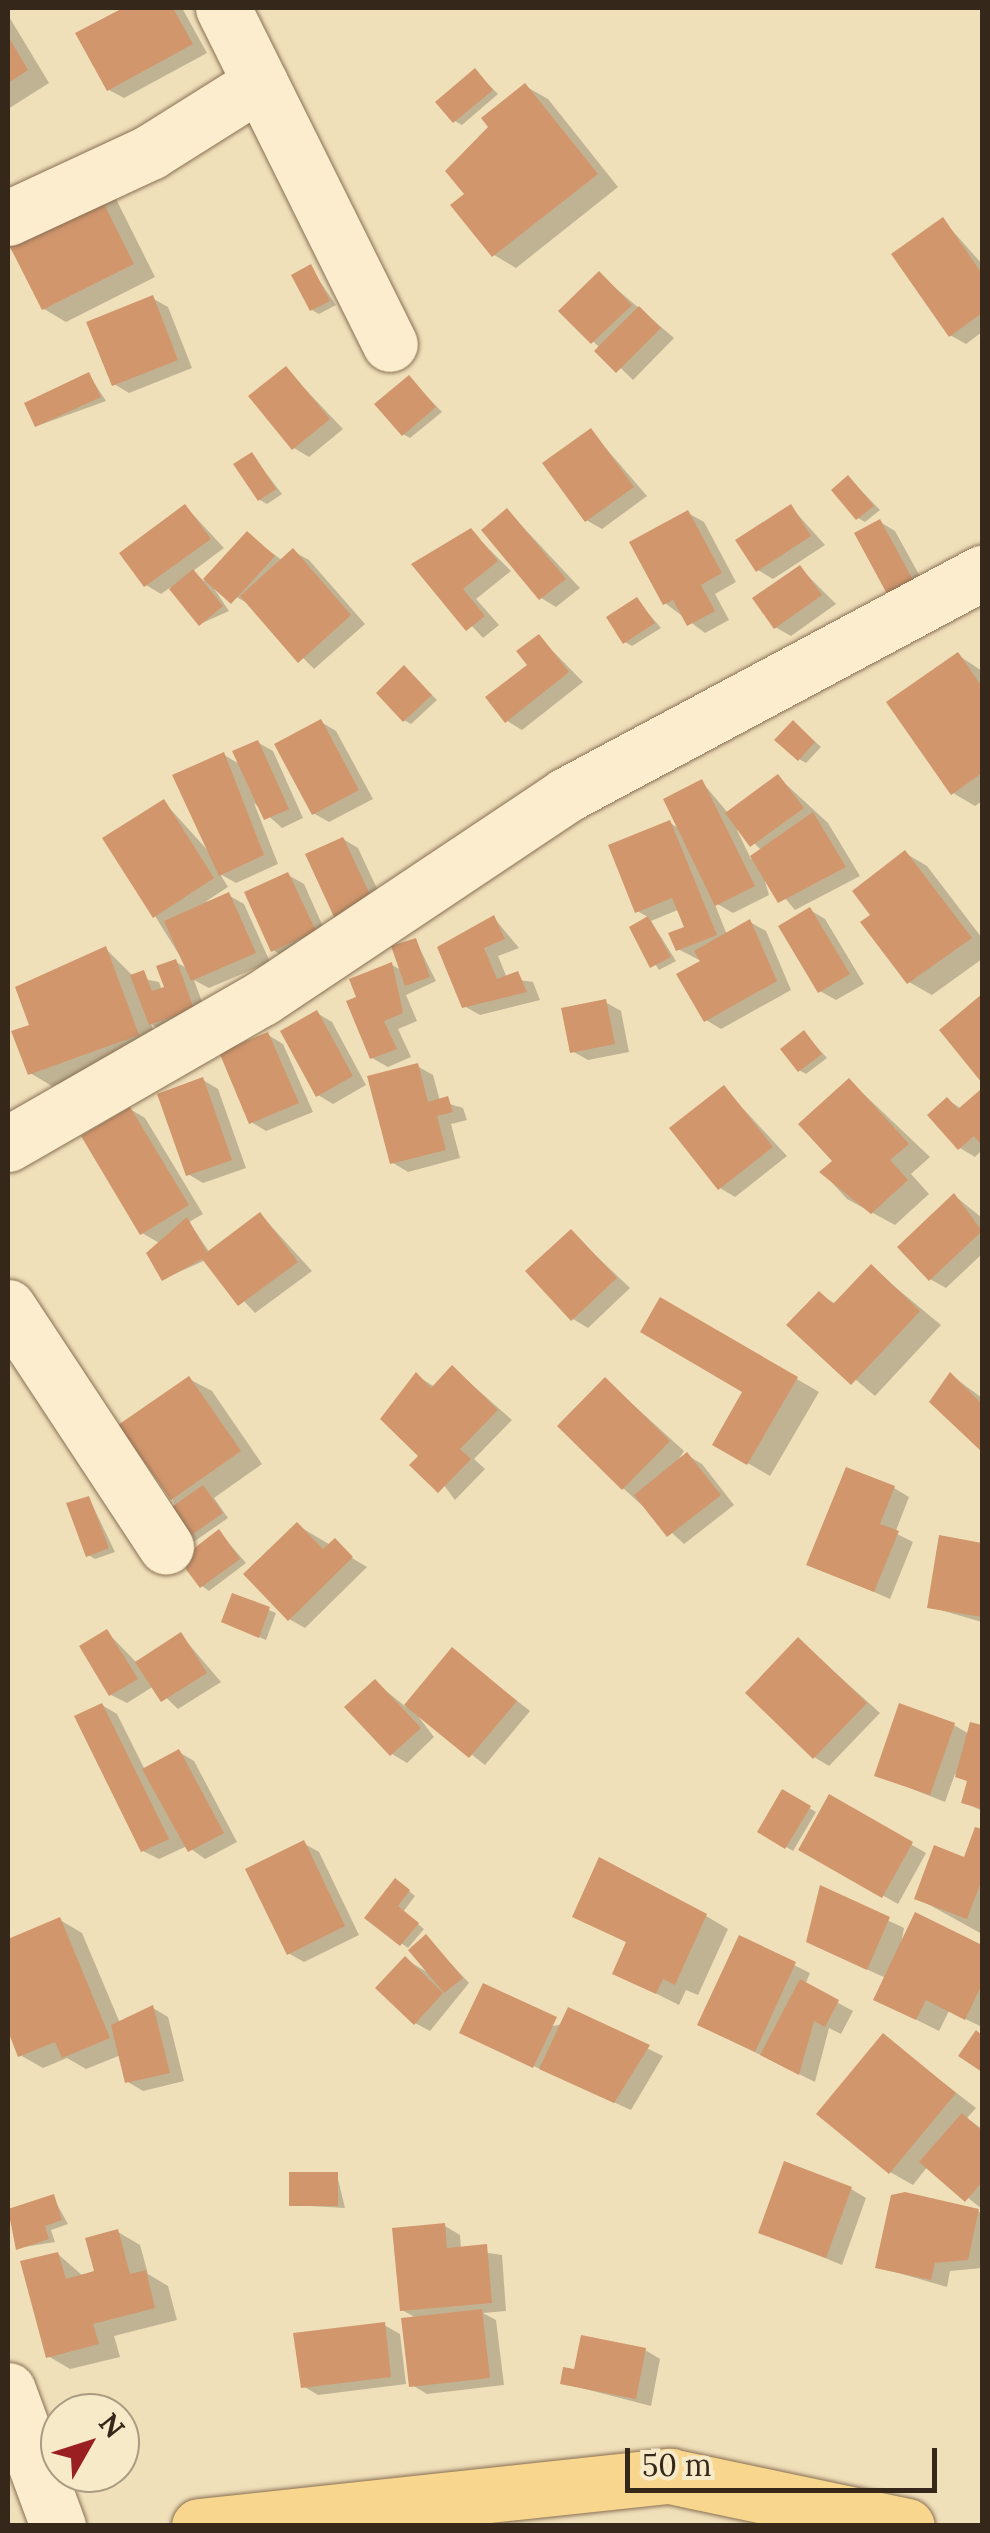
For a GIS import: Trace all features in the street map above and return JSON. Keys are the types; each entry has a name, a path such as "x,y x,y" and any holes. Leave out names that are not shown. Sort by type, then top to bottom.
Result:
{"main road":[{"path":"199,2526 670,2476 908,2526"}],"street":[{"path":"223,8 390,344"},
{"path":"8,218 150,152 260,83"},
{"path":"8,1144 262,998 566,795 982,573"},
{"path":"8,1306 166,1547"},
{"path":"8,2390 58,2526"}],"building":[{"path":"123,8 173,8 193,44 107,91 75,33"},
{"path":"8,36 28,70 8,83"},
{"path":"475,68 493,90 453,123 435,102"},
{"path":"525,83 598,174 492,257 450,205 464,194 445,171 488,127 481,118"},
{"path":"94,184 134,264 42,310 8,243"},
{"path":"943,217 982,274 982,313 949,337 891,254"},
{"path":"311,264 330,301 310,311 291,275"},
{"path":"599,271 632,305 591,344 558,311"},
{"path":"153,295 178,360 112,386 86,322"},
{"path":"639,306 661,328 616,373 594,351"},
{"path":"286,366 330,419 292,450 248,396"},
{"path":"89,372 101,397 35,427 24,403"},
{"path":"409,375 436,407 402,436 374,404"},
{"path":"591,428 634,487 585,522 542,463"},
{"path":"252,452 276,489 258,501 233,464"},
{"path":"848,475 874,506 856,520 831,490"},
{"path":"185,504 211,539 144,587 119,553"},
{"path":"791,504 811,536 756,572 735,540"},
{"path":"507,508 566,579 539,600 481,530"},
{"path":"688,510 722,573 701,585 715,611 687,626 673,600 663,605 629,542"},
{"path":"880,519 919,591 893,605 854,533"},
{"path":"471,528 498,561 463,589 485,616 466,631 411,564"},
{"path":"247,531 275,556 231,604 203,579"},
{"path":"293,548 351,615 298,663 240,596"},
{"path":"800,565 822,595 774,629 752,598"},
{"path":"193,569 223,606 199,626 169,589"},
{"path":"637,597 655,623 623,644 606,617"},
{"path":"539,634 569,672 505,723 485,697 527,665 516,651"},
{"path":"958,652 982,687 982,773 951,795 886,702"},
{"path":"404,665 432,695 403,722 376,693"},
{"path":"321,719 359,790 312,815 274,744"},
{"path":"793,720 815,742 798,761 774,740"},
{"path":"258,740 289,809 264,820 232,751"},
{"path":"224,752 264,855 219,876 172,775"},
{"path":"778,774 804,808 750,847 725,813"},
{"path":"702,779 755,886 715,906 663,799"},
{"path":"164,799 214,878 153,918 102,838"},
{"path":"813,812 846,867 778,903 750,856"},
{"path":"670,820 717,935 676,951 668,933 684,927 672,898 635,913 608,845"},
{"path":"343,837 373,901 335,919 305,854"},
{"path":"905,850 972,938 907,984 860,922 870,915 852,891"},
{"path":"288,872 316,931 271,952 244,892"},
{"path":"229,892 256,953 191,981 164,921"},
{"path":"810,907 850,974 818,993 778,926"},
{"path":"494,915 505,939 484,948 497,979 518,971 527,992 462,1008 437,947"},
{"path":"648,916 671,957 650,968 629,927"},
{"path":"750,919 777,981 704,1022 676,974 700,961 694,951"},
{"path":"416,938 430,977 405,986 391,946"},
{"path":"106,946 139,1035 28,1075 11,1031 29,1025 15,987"},
{"path":"176,959 194,1009 149,1025 130,975 144,970 152,991 164,987 156,966"},
{"path":"392,962 403,1013 384,1021 397,1049 370,1059 346,1001 356,997 349,979"},
{"path":"982,994 982,1083 939,1030"},
{"path":"606,999 615,1044 570,1053 561,1008"},
{"path":"317,1010 353,1076 316,1097 280,1031"},
{"path":"804,1030 822,1054 798,1072 780,1049"},
{"path":"268,1032 299,1103 249,1124 219,1052"},
{"path":"418,1063 428,1102 448,1096 453,1112 437,1116 446,1150 390,1164 367,1076"},
{"path":"203,1077 232,1160 186,1176 157,1094"},
{"path":"849,1078 909,1144 890,1160 908,1180 871,1214 819,1172 832,1161 798,1124"},
{"path":"724,1085 773,1147 718,1190 669,1128"},
{"path":"980,1090 982,1146 974,1136 958,1150 927,1115 947,1097 958,1109"},
{"path":"130,1107 189,1205 140,1235 81,1136"},
{"path":"954,1193 982,1231 929,1281 897,1247"},
{"path":"260,1212 298,1262 238,1306 202,1259 162,1281 146,1253 187,1217 207,1252"},
{"path":"571,1229 617,1278 571,1321 525,1271"},
{"path":"871,1264 920,1311 851,1385 786,1325 819,1291 833,1304"},
{"path":"660,1297 798,1377 747,1465 712,1445 742,1392 640,1332"},
{"path":"452,1365 498,1410 460,1449 471,1459 438,1493 409,1465 418,1456 380,1419 416,1372 431,1388"},
{"path":"950,1372 982,1404 982,1452 929,1402"},
{"path":"189,1376 241,1451 171,1500 118,1425"},
{"path":"605,1377 670,1441 622,1490 557,1426"},
{"path":"687,1452 721,1495 667,1537 634,1495"},
{"path":"846,1467 895,1486 880,1524 899,1531 874,1592 806,1565"},
{"path":"203,1485 223,1513 183,1541 163,1513"},
{"path":"89,1496 109,1548 86,1557 66,1503"},
{"path":"297,1522 323,1549 335,1538 353,1557 288,1621 243,1574"},
{"path":"219,1529 240,1559 200,1588 179,1560"},
{"path":"939,1535 982,1543 982,1617 927,1608"},
{"path":"232,1593 270,1607 259,1638 221,1622"},
{"path":"107,1629 138,1679 109,1696 79,1646"},
{"path":"181,1632 207,1673 161,1702 135,1662"},
{"path":"798,1637 867,1703 813,1759 745,1693"},
{"path":"452,1647 517,1701 469,1758 404,1705"},
{"path":"375,1679 421,1728 390,1756 344,1707"},
{"path":"102,1703 169,1839 141,1852 74,1716"},
{"path":"899,1703 955,1723 930,1795 874,1776"},
{"path":"970,1722 982,1725 982,1809 961,1803 967,1781 955,1777"},
{"path":"179,1749 224,1833 188,1852 142,1769"},
{"path":"782,1789 811,1806 785,1849 757,1832"},
{"path":"829,1794 913,1842 882,1898 798,1850"},
{"path":"975,1827 982,1829 982,1879 967,1919 914,1899 934,1845 964,1857"},
{"path":"304,1840 345,1926 287,1955 245,1869"},
{"path":"599,1857 707,1914 675,1985 663,1979 656,1994 612,1974 626,1942 572,1917"},
{"path":"395,1878 410,1890 398,1906 419,1923 400,1946 364,1918"},
{"path":"820,1885 890,1917 867,1970 806,1942"},
{"path":"915,1912 982,1945 982,1984 965,2020 926,2000 916,2020 873,2000"},
{"path":"60,1917 110,2038 62,2058 55,2042 18,2057 8,2031 8,1939"},
{"path":"426,1934 463,1978 444,1993 408,1950"},
{"path":"739,1935 796,1962 755,2052 697,2025"},
{"path":"405,1956 443,1993 414,2025 375,1988"},
{"path":"800,1979 839,2000 825,2027 814,2021 799,2075 760,2055"},
{"path":"483,1983 557,2017 533,2068 459,2033"},
{"path":"153,2005 170,2073 125,2083 111,2025"},
{"path":"568,2007 650,2045 614,2103 539,2069"},
{"path":"976,2030 982,2035 982,2072 958,2056"},
{"path":"883,2033 956,2093 889,2174 816,2114"},
{"path":"962,2113 982,2131 982,2182 965,2202 919,2162"},
{"path":"784,2161 852,2187 826,2258 758,2233"},
{"path":"289,2172 338,2172 338,2206 289,2206"},
{"path":"905,2192 979,2209 968,2260 935,2263 931,2280 875,2268 891,2195"},
{"path":"54,2194 62,2220 45,2226 49,2239 16,2250 8,2209"},
{"path":"445,2223 447,2248 487,2244 492,2303 400,2311 392,2228"},
{"path":"118,2229 130,2274 146,2270 155,2308 93,2324 99,2344 46,2358 20,2261 58,2252 66,2279 94,2271 85,2238"},
{"path":"482,2309 490,2378 409,2387 401,2318"},
{"path":"385,2322 391,2377 301,2388 293,2333"},
{"path":"581,2335 646,2348 636,2399 560,2384 563,2367 574,2369"}]}
